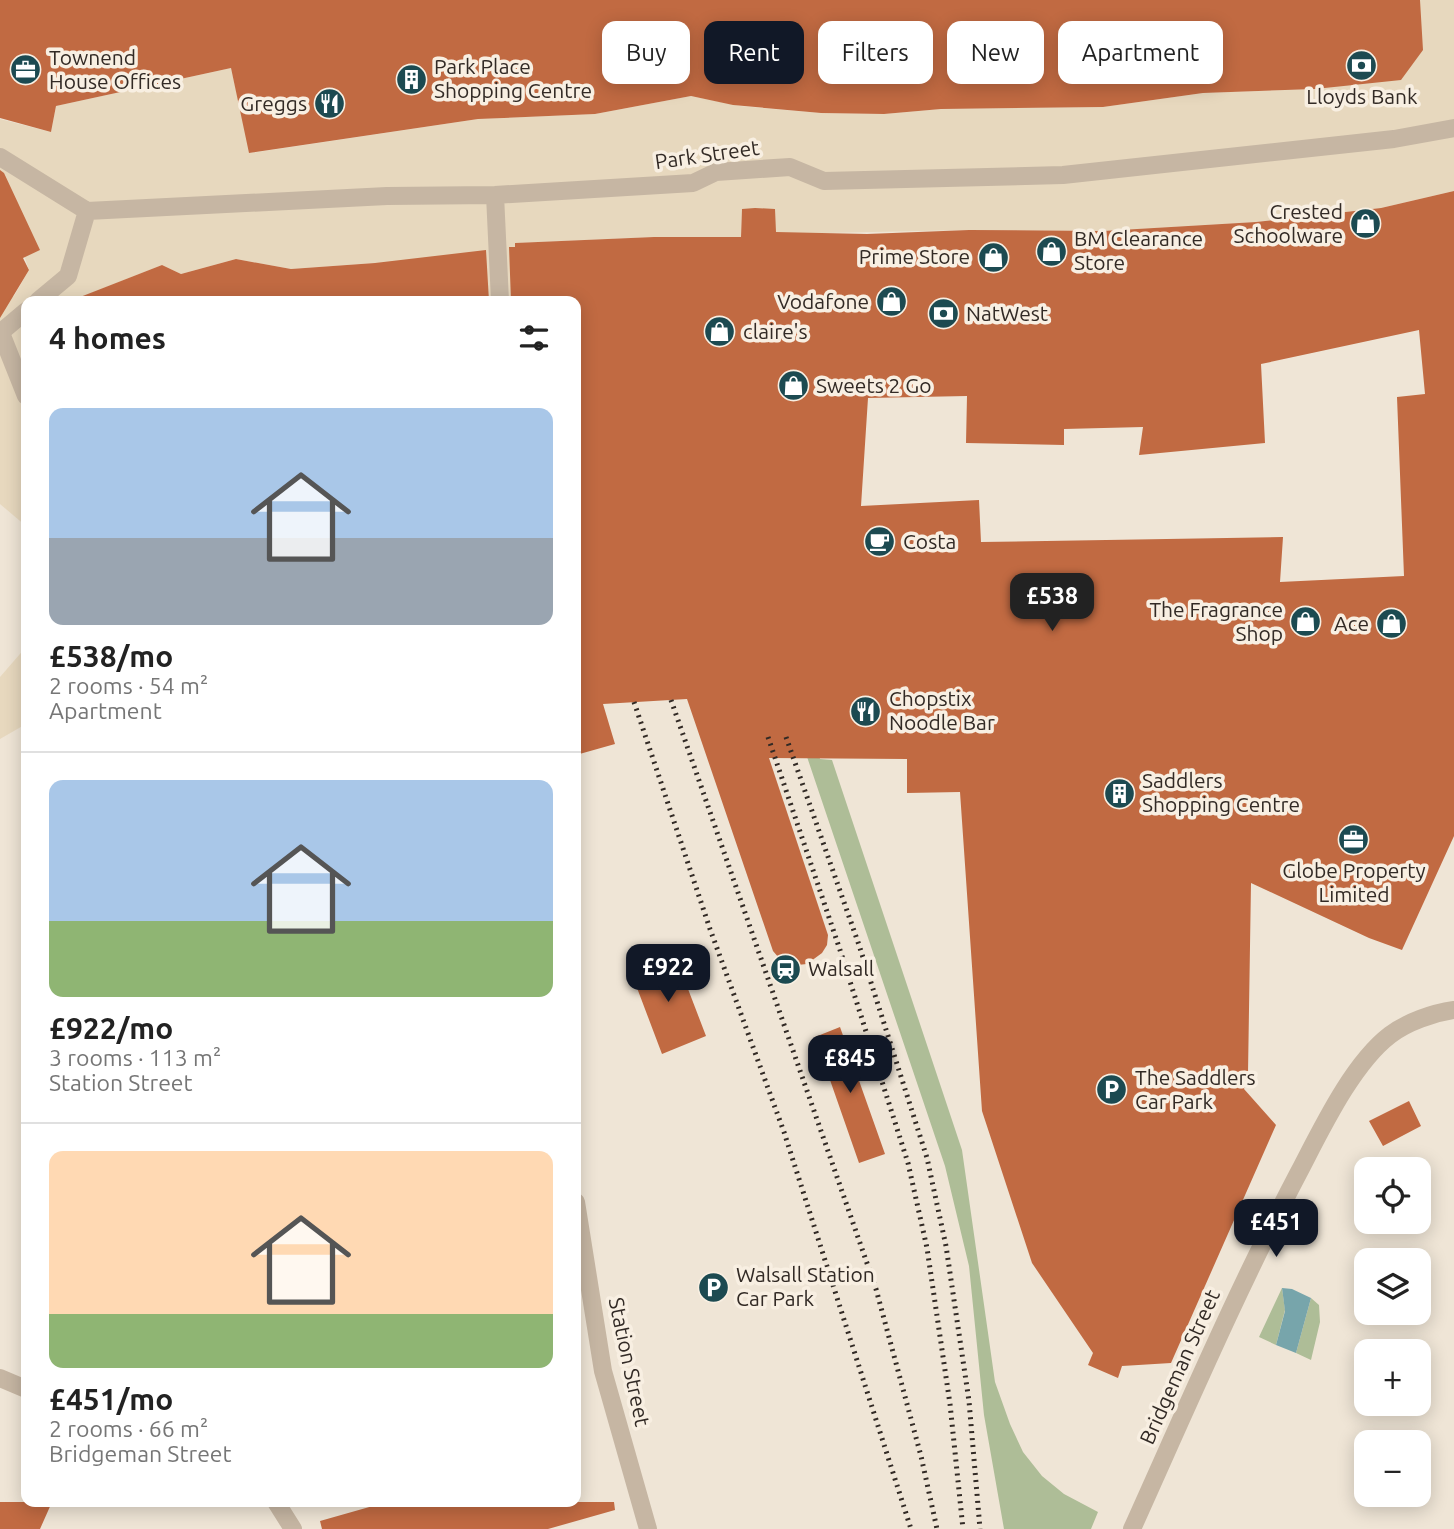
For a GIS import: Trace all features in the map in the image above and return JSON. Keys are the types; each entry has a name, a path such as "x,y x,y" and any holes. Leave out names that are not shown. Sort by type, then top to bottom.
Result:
{"street":[{"name":"Park Street","path":"88,211 387,196 495,195 693,183 716,172 790,167 824,181 1063,175 1394,139 1454,128"},
{"path":"0,157 88,211 68,275 44,296"},
{"path":"495,195 500,296"},
{"path":"21,315 0,333 21,384"},
{"name":"Bridgeman Street","path":"1132,1529 1264,1238 1335,1103 1389,1035 1411,1023 1454,1010"},
{"name":"Station Street","path":"581,1233 603,1371 648,1529"},
{"path":"0,1378 21,1387"},
{"path":"279,1507 293,1529"}],"green space":[{"path":"814,735 820,759 832,760 962,1150 995,1382 1023,1452 1042,1476 1064,1494 1098,1512 1091,1529 1004,1529 984,1415 969,1266 945,1166 800,736"},
{"path":"1282,1288 1285,1310 1276,1345 1259,1337"},
{"path":"1311,1298 1319,1305 1320,1322 1311,1360 1296,1353"}],"shaded area":[{"path":"1420,0 1454,0 1454,191 1381,208 1256,222 1103,231 969,230 776,234 742,209 741,237 654,237 516,243 518,296 458,296 375,263 291,269 236,259 181,274 162,265 84,296 21,296 21,522 0,504 0,303 14,296 29,270 0,185 0,119 51,132 56,106 231,68 250,153 478,119 595,114 691,96 740,106 821,113 884,114 941,109 1103,107 1203,93 1315,89 1420,24"},
{"path":"21,653 21,727 0,739 0,677"}],"water":[{"path":"1282,1288 1292,1289 1311,1298 1296,1353 1276,1345 1285,1311"}],"building":[{"path":"0,0 1420,0 1423,50 1401,80 1315,89 1203,93 1103,107 941,109 884,114 821,113 733,105 691,96 595,114 478,119 249,153 231,68 56,106 51,132 0,118"},
{"path":"0,170 4,173 40,250 23,258 29,270 0,318"},
{"name":"Saddlers Shopping Centre","path":"1454,191 1454,836 1402,950 1369,938 1251,883 1248,1073 1244,1089 1276,1125 1171,1363 1122,1366 1118,1378 1088,1365 1093,1353 1032,1263 982,1111 960,792 907,793 907,759 769,758 828,935 827,945 822,953 807,964 797,965 779,958 773,951 687,699 603,704 615,744 581,754 581,296 511,296 509,247 515,247 515,243 654,237 741,237 742,209 755,208 775,209 776,232 867,234 969,230 1103,231 1256,222 1381,208","holes":["1419,330 1425,394 1397,397 1404,576 1280,582 1283,537 981,542 979,500 861,506 868,398 967,396 966,443 1064,445 1064,429 1143,427 1139,455 1265,443 1261,364"]},
{"path":"486,250 489,296 83,296 162,265 181,274 236,259 291,269 375,263"},
{"path":"675,955 706,1036 662,1054 631,972"},
{"path":"840,1027 885,1154 859,1163 815,1037"},
{"path":"1409,1101 1421,1126 1383,1146 1369,1121"},
{"path":"0,1502 21,1502 21,1507 50,1507 40,1529 0,1529"},
{"path":"581,1502 614,1502 615,1510 548,1529 322,1529 320,1521 369,1507 581,1507"}],"railway":[{"path":"671,700 876,1289 921,1456 937,1529"},
{"path":"634,702 710,929 784,1132 911,1529"},
{"path":"768,737 908,1163 927,1248 950,1404 963,1529"},
{"path":"786,737 859,945 927,1158 946,1246 969,1401 980,1529"}],"place":[{"name":"Lloyds Bank","path":"1362,65"},
{"name":"Townend House Offices","path":"26,70"},
{"name":"Park Place Shopping Centre","path":"411,79"},
{"name":"Greggs","path":"330,104"},
{"name":"Crested Schoolware","path":"1366,224"},
{"name":"BM Clearance Store","path":"1051,251"},
{"name":"Prime Store","path":"993,257"},
{"name":"Vodafone","path":"892,302"},
{"name":"NatWest","path":"943,314"},
{"name":"claire's","path":"720,332"},
{"name":"Sweets 2 Go","path":"793,386"},
{"name":"Costa","path":"880,542"},
{"name":"The Fragrance Shop","path":"1306,622"},
{"name":"Ace","path":"1392,624"},
{"name":"Chopstix Noodle Bar","path":"866,711"},
{"name":"Saddlers Shopping Centre","path":"1119,793"},
{"name":"Globe Property Limited","path":"1354,839"},
{"name":"Walsall","path":"785,969"},
{"name":"The Saddlers Car Park","path":"1112,1090"},
{"name":"Walsall Station Car Park","path":"713,1287"}]}
